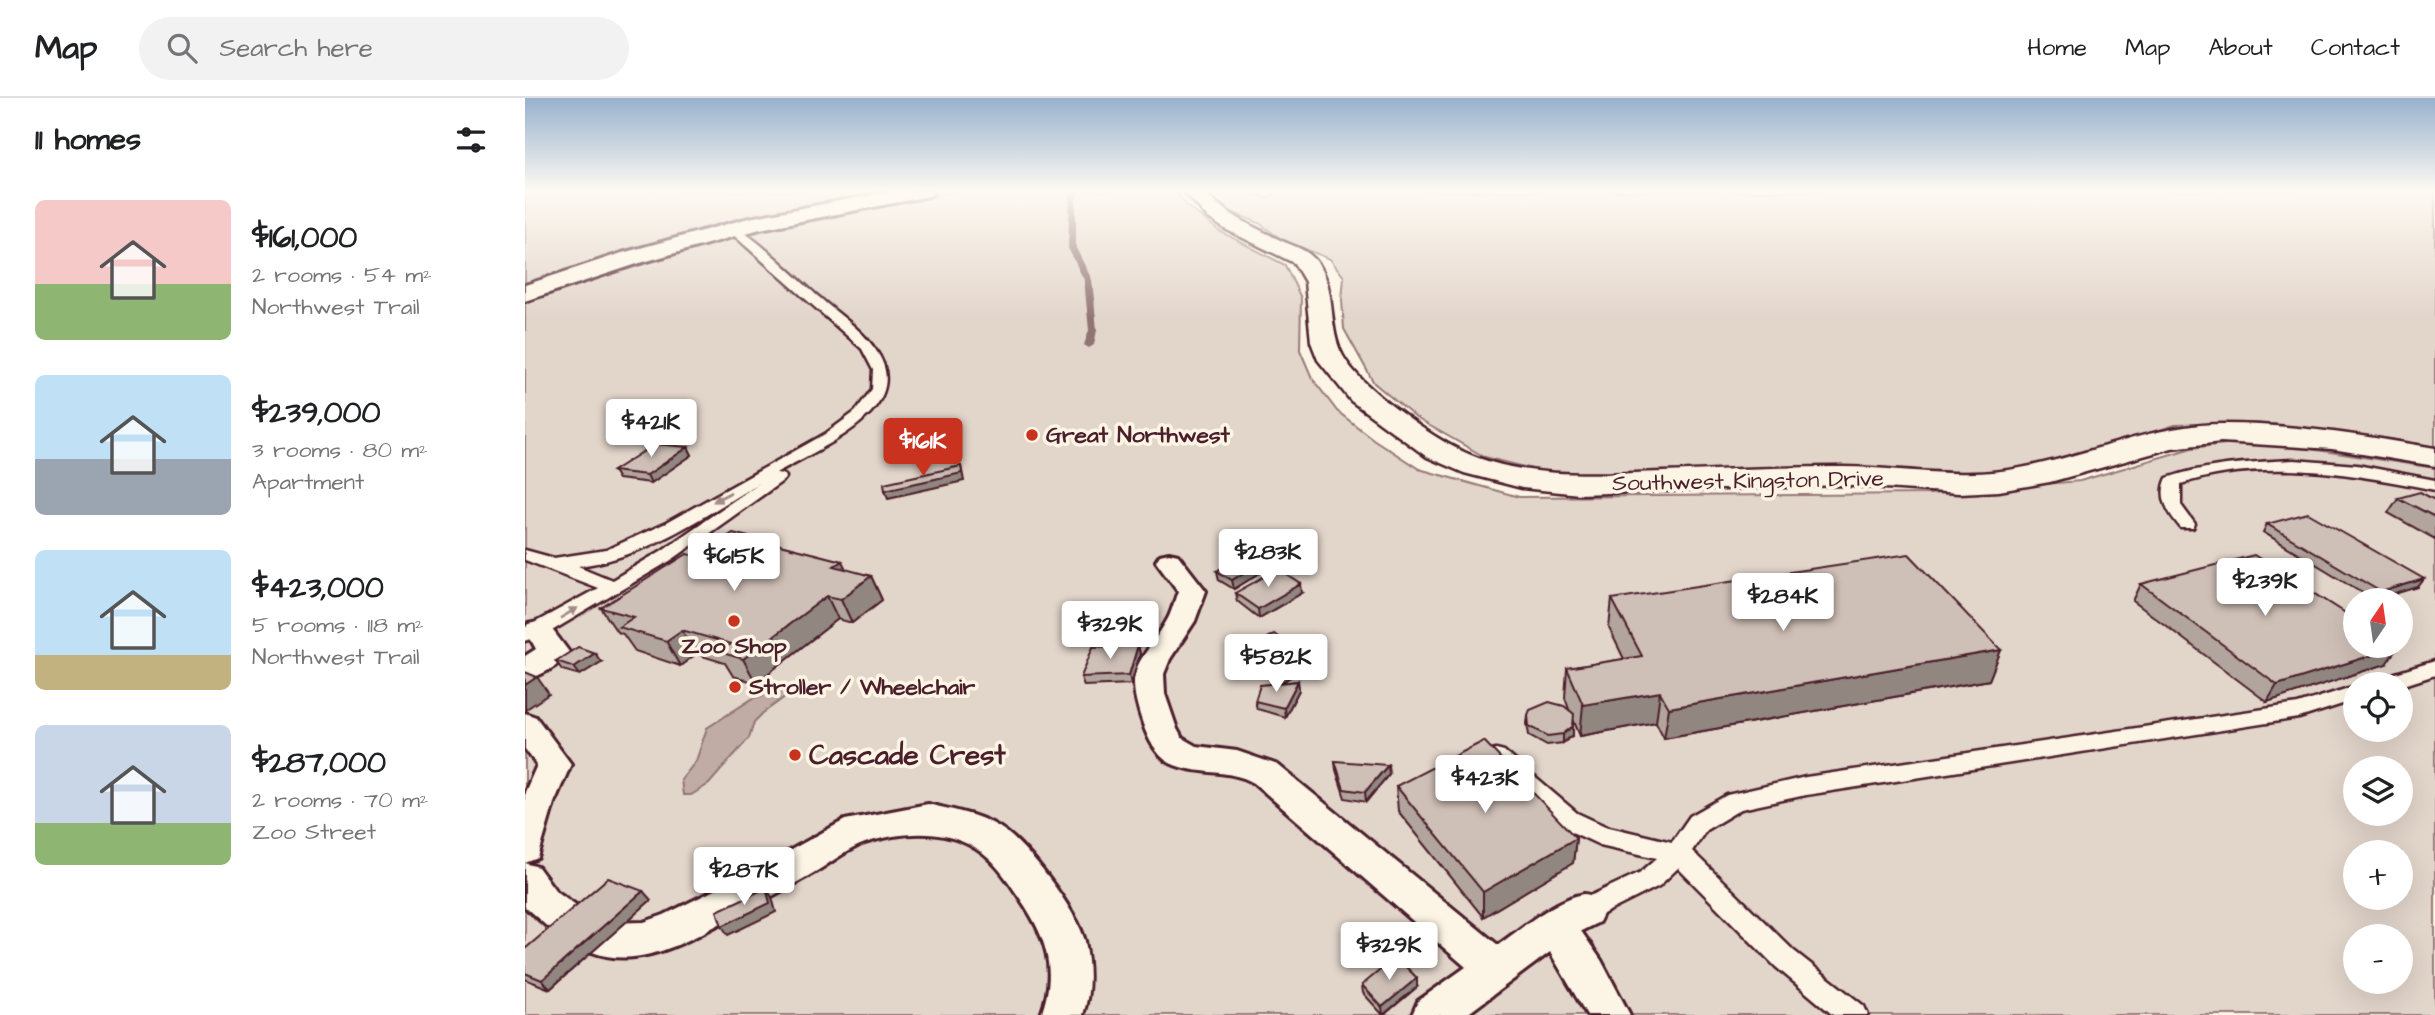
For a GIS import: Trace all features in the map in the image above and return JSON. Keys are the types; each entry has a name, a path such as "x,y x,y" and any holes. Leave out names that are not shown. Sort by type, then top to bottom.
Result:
{"street":[{"path":"525,293 716,234"},
{"name":"Southwest Kingston Drive","path":"1250,234 1302,259 1316,282 1324,342 1331,360 1361,395 1438,451 1475,466 1522,479 1579,484 1840,476 1959,483 1999,481 2050,473 2169,439 2221,433 2332,440 2435,457"},
{"path":"1169,561 1192,591 1181,621 1156,657 1147,682 1159,729 1169,745 1177,752 1209,762 1256,768 1274,780 1496,968"},
{"path":"525,670 554,652 532,633"},
{"path":"525,725 554,764 537,803 525,848"},
{"path":"606,940 644,939 674,929 764,883 857,830 928,818 966,827 988,836 1009,854 1044,902 1065,940 1070,992 1062,1015"},
{"path":"525,878 542,901 573,925"},
{"path":"1433,1015 1570,918 1587,973 1609,1015"}],"lane":[{"path":"554,563 586,560 634,545 781,463 804,454 858,416 879,390 881,377 878,364 862,341 739,234"},
{"path":"532,633 667,555 796,464 804,454"},
{"path":"2187,524 2175,512 2170,497 2172,481 2191,475 2260,466 2294,465 2357,470 2435,485"},
{"path":"525,555 554,563 611,586"},
{"path":"2413,675 2435,668"},
{"path":"1570,918 1650,879 1678,853 1698,824 1735,801 1806,786 2299,711 2343,697"},
{"path":"1487,748 1569,820 1600,835 1678,853 1784,959 1854,1015"}],"shaded area":[{"path":"525,234 1224,234 1285,265 1301,298 1300,350 1312,378 1337,411 1419,469 1519,497 1930,494 2080,481 2192,448 2242,442 2310,449 2435,468 2435,1015 525,1015"},
{"path":"1274,234 2435,234 2435,447 2378,437 2256,423 2175,425 2028,472 1966,478 1608,476 1541,471 1485,457 1416,418 1374,383 1344,329 1344,277 1330,259"},
{"path":"792,687 793,691 754,722 749,738 709,784 691,795 683,795 681,780 696,761 707,728 752,699"}],"building":[{"path":"655,444 688,447 647,475 613,471"},
{"path":"961,466 962,473 885,490 884,483"},
{"path":"2420,492 2435,500 2435,517 2398,498"},
{"path":"2308,513 2424,579 2394,588 2374,588 2267,524"},
{"name":"Zoo Shop","path":"733,533 842,561 834,566 871,576 841,599 827,596 743,659 719,652 731,644 682,630 666,641 619,627 634,617 601,608 687,554 697,556"},
{"path":"1247,554 1261,562 1232,580 1217,571"},
{"path":"1909,554 2001,650 1669,708 1660,692 1583,705 1567,668 1642,656 1612,599"},
{"path":"2254,555 2343,611 2343,658 2363,658 2277,685 2141,584"},
{"path":"1278,569 1301,584 1258,609 1235,593"},
{"path":"1274,634 1306,658 1276,676 1244,651"},
{"path":"1138,645 1129,675 1081,677 1093,647"},
{"path":"578,647 595,653 574,667 556,661"},
{"path":"525,672 537,677 525,685"},
{"path":"1298,681 1284,708 1255,701 1260,685"},
{"path":"1549,702 1564,706 1574,714 1573,726 1563,734 1548,736 1529,726 1530,710"},
{"path":"1484,741 1576,838 1483,892 1396,786"},
{"path":"1335,761 1388,765 1365,792 1344,789"},
{"path":"608,878 643,891 542,980 525,973 525,949"},
{"path":"766,888 770,903 722,926 717,911"},
{"path":"1396,957 1417,978 1382,1007 1362,985"}],"waterway":[{"path":"1072,234 1072,248 1088,280 1093,330 1089,345"}],"place":[{"name":"Great Northwest","path":"1032,435"},
{"name":"Zoo Shop","path":"734,621"},
{"name":"Stroller / Wheelchair","path":"735,687"},
{"name":"Cascade Crest","path":"795,755"}]}
